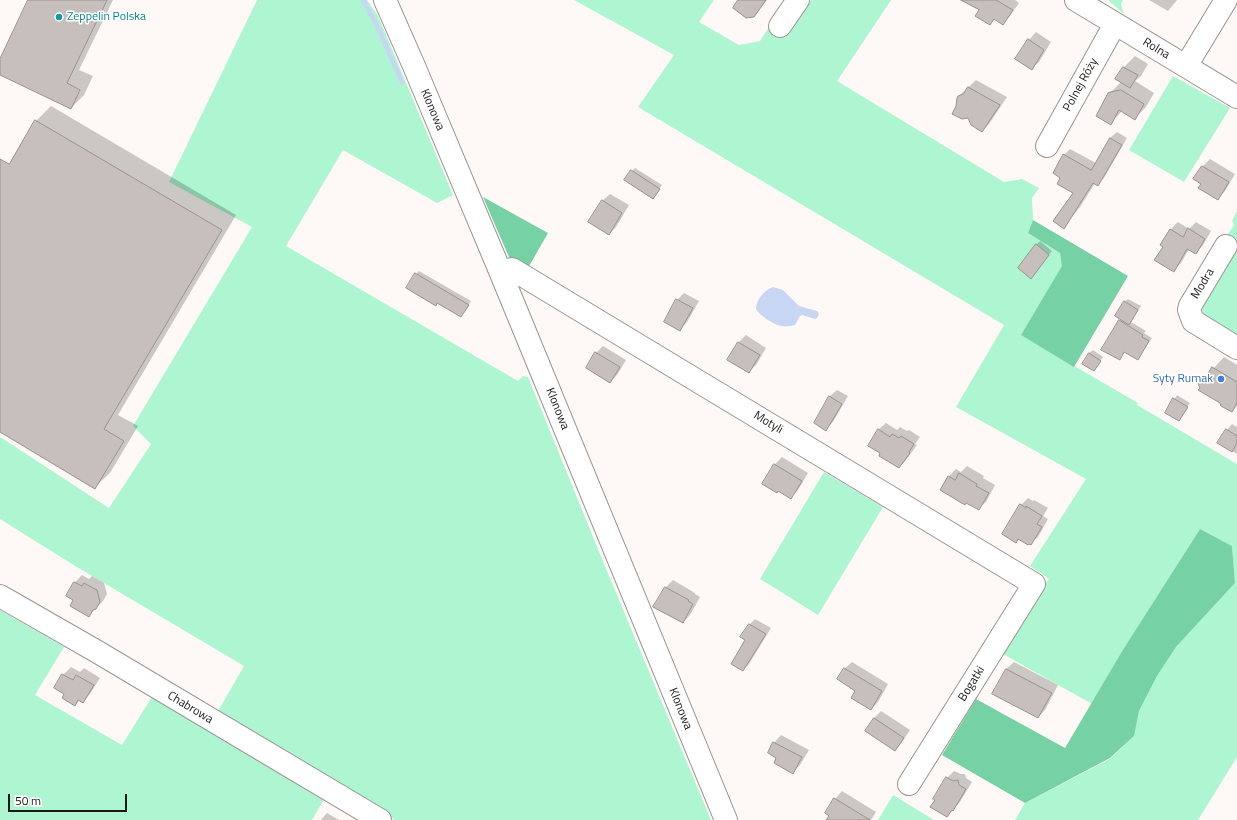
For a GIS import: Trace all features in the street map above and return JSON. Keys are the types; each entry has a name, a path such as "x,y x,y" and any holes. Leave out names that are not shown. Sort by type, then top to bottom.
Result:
{"street":[{"name":"Klonowa","path":"385,0 406,47 461,204 500,271 726,820"},
{"path":"780,26 798,0"},
{"name":"Rolna","path":"1076,0 1237,97"},
{"path":"1186,66 1226,0"},
{"name":"Polnej Róży","path":"1047,146 1115,24"},
{"name":"Modra","path":"1226,246 1189,310 1193,321 1237,348"},
{"name":"Motyli","path":"500,271 512,269 1034,584"},
{"name":"Bogatki","path":"909,784 1034,584"},
{"name":"Chabrowa","path":"0,596 380,820"}],"green space":[{"path":"257,0 367,0 378,16 453,195 437,203 343,150 286,246 518,381 523,376 528,377 711,820 395,820 303,767 217,713 244,666 72,564 0,519 0,437 109,508 151,444 133,426 252,227 169,182"},
{"path":"574,0 714,0 699,22 739,45 760,41 773,21 788,33 811,0 891,0 837,81 1004,182 1022,179 1039,188 1032,198 1033,220 1028,233 1060,253 1063,266 1021,335 1138,403 1137,405 1237,464 1237,757 1198,820 1015,820 1025,803 1110,759 1133,737 1139,711 1157,676 1176,647 1235,583 1232,546 1200,529 1124,648 1092,704 1003,654 1035,598 1049,579 1030,566 1086,479 956,407 1004,325 638,107 674,55"},
{"path":"1108,0 1123,0 1121,4 1124,14"},
{"path":"1173,76 1230,108 1184,182 1129,150"},
{"path":"483,197 548,233 528,268 509,257"},
{"path":"1237,211 1237,340 1204,319 1202,309 1236,250 1223,242 1234,225 1232,221"},
{"path":"1033,220 1128,276 1074,367 1021,335 1062,266 1060,253 1028,233"},
{"path":"824,472 883,507 818,615 760,579"},
{"path":"1200,529 1232,546 1235,583 1176,647 1157,676 1139,711 1134,736 1110,758 1025,803 942,755 976,699 1065,748 1124,648"},
{"path":"0,610 64,647 35,695 122,745 155,692 327,794 312,820 0,820"},
{"path":"893,795 934,820 878,820"}],"water":[{"path":"773,287 783,290 799,306 817,311 819,314 817,318 815,319 802,315 795,325 786,326 778,325 767,319 758,312 756,306 764,293"}],"building":[{"path":"28,0 107,0 67,83 80,90 71,109 0,75 0,59"},
{"path":"738,0 766,0 754,17 746,18 733,8"},
{"path":"961,0 996,0 1013,10 1003,25 994,19 990,25 975,16 979,10"},
{"path":"1028,39 1044,50 1032,70 1015,59"},
{"path":"1123,67 1138,75 1130,88 1115,79"},
{"path":"968,87 1000,105 982,132 971,125 968,118 962,119 952,114 956,106 958,96 963,94"},
{"path":"1121,90 1144,104 1135,120 1119,110 1111,125 1096,116 1108,93"},
{"path":"35,120 222,230 104,429 124,441 95,489 0,432 0,159 9,164"},
{"path":"1110,138 1122,145 1098,186 1093,183 1064,229 1053,221 1073,193 1057,184 1060,178 1053,173 1063,154 1091,170"},
{"path":"1202,166 1229,182 1218,200 1198,188 1201,184 1193,179"},
{"path":"631,170 660,189 653,199 624,180"},
{"path":"602,200 622,213 609,235 588,222"},
{"path":"1188,228 1205,239 1196,254 1187,249 1174,272 1154,260 1163,247 1160,245 1170,229 1183,237"},
{"path":"1036,244 1049,255 1031,279 1018,268"},
{"path":"415,273 469,305 461,317 437,303 436,306 406,288"},
{"path":"676,299 693,308 680,331 664,322"},
{"path":"1124,301 1138,310 1129,325 1115,316"},
{"path":"1119,320 1143,335 1142,337 1149,341 1138,360 1124,352 1120,360 1101,350"},
{"path":"738,342 760,355 749,373 727,360"},
{"path":"595,352 620,367 610,383 586,368"},
{"path":"1089,353 1101,361 1094,371 1082,364"},
{"path":"1212,367 1237,382 1237,403 1232,412 1198,390 1200,388 1198,383 1204,381"},
{"path":"829,396 842,404 826,431 814,423"},
{"path":"1173,398 1188,407 1179,421 1165,413"},
{"path":"878,429 890,437 892,434 899,438 901,436 914,444 909,452 910,453 899,468 879,456 880,453 868,446"},
{"path":"1226,429 1237,436 1237,443 1232,452 1217,443"},
{"path":"774,464 802,481 791,499 762,484"},
{"path":"959,473 977,484 976,486 989,493 979,510 966,503 965,505 940,490 948,476 955,480"},
{"path":"1020,504 1042,516 1037,524 1042,527 1031,545 1028,545 1018,539 1016,543 1002,534"},
{"path":"74,582 82,586 84,583 97,590 100,602 89,617 70,606 73,600 66,596"},
{"path":"665,587 689,600 688,601 693,604 683,623 653,607"},
{"path":"749,624 766,634 743,671 731,664 745,640 740,637"},
{"path":"844,668 882,691 871,710 851,698 855,691 837,679"},
{"path":"1006,669 1052,693 1038,718 992,694"},
{"path":"62,674 73,680 76,675 94,685 83,703 78,700 75,706 62,698 64,694 54,688"},
{"path":"874,718 904,738 895,751 865,731"},
{"path":"773,742 802,757 793,774 774,763 776,758 768,753"},
{"path":"946,777 953,781 958,780 959,785 966,789 953,811 952,810 947,817 930,807"},
{"path":"834,798 870,820 826,820 829,816 825,813"}],"waterway":[{"path":"363,0 377,26 402,82"}],"place":[{"name":"Zeppelin Polska","path":"59,17"},
{"name":"Syty Rumak","path":"1221,379"}]}
